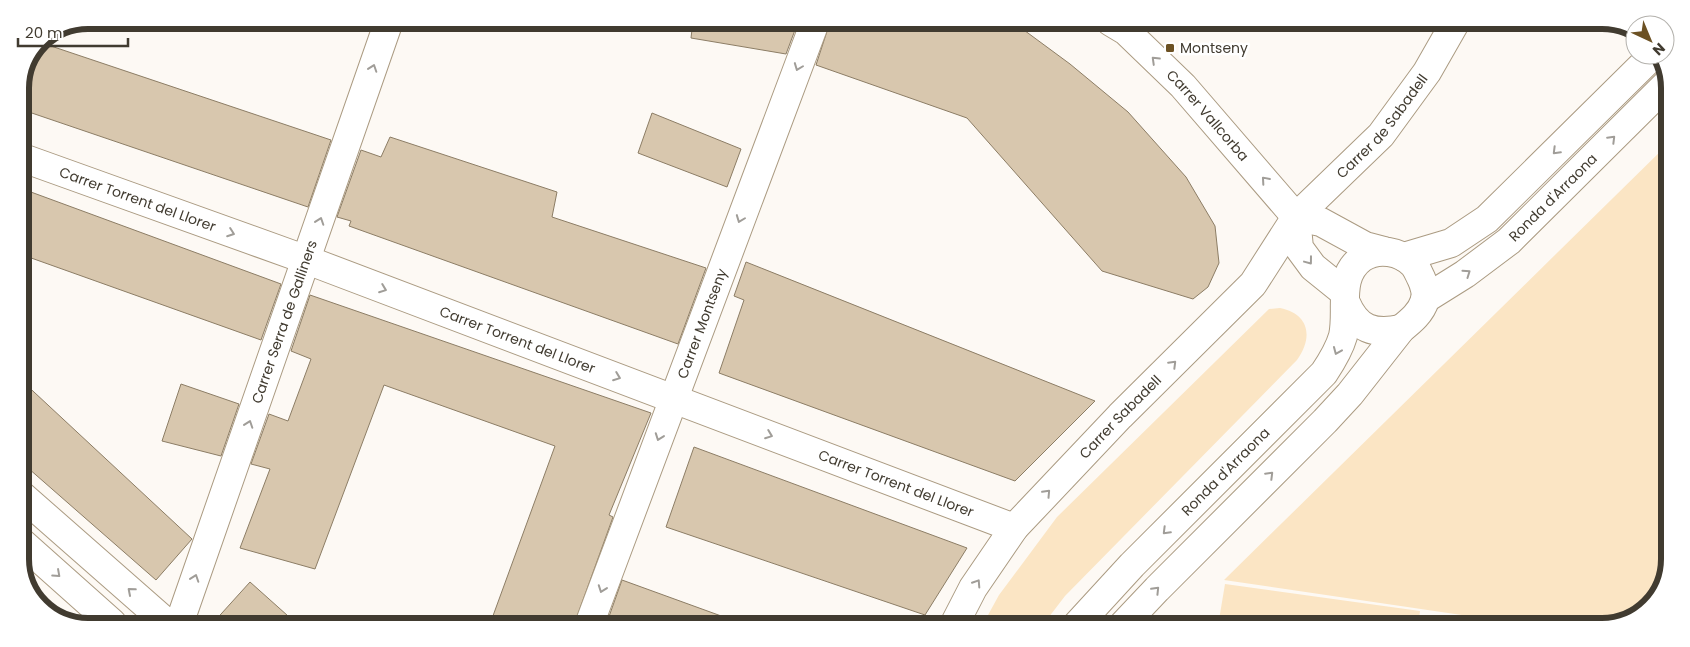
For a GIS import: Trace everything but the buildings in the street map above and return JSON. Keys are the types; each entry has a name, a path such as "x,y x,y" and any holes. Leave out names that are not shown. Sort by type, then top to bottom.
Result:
{"street":[{"name":"Carrer Serra de Galliners","path":"181,618 386,29"},
{"name":"Carrer Montseny","path":"592,618 812,29"},
{"name":"Carrer Vallcorba","path":"1123,29 1183,86 1296,217"},
{"name":"Carrer de Sabadell","path":"1296,217 1381,135 1427,72 1452,29"},
{"name":"Ronda d'Arraona","path":"1083,618 1132,565 1324,373 1338,353 1343,334 1345,284 1350,271 1362,258 1375,253 1394,254 1451,243 1487,219 1643,65"},
{"name":"Ronda d'Arraona","path":"1130,618 1350,394 1401,329 1412,321 1420,311 1426,299 1465,274 1509,241 1661,90"},
{"name":"Carrer Torrent del Llorer","path":"29,160 307,260 1014,528"},
{"path":"1401,329 1377,332 1364,327 1351,316 1345,297 1313,267 1299,248 1296,217 1321,222 1365,246 1394,254 1415,266 1424,283 1426,299"},
{"name":"Carrer Sabadell","path":"958,618 974,588 1014,528 1120,416 1253,284 1296,217"},
{"path":"29,502 161,618"},
{"path":"29,550 106,618"}],"shaded area":[{"path":"1661,151 1661,559 1660,571 1655,585 1641,604 1625,614 1610,618 1482,618 1224,580"},
{"path":"1280,308 1290,311 1303,321 1307,335 1302,352 1297,360 1065,596 1048,618 986,618 999,595 1057,517 1269,309"},
{"path":"1225,584 1420,611 1419,618 1219,618"}],"place":[{"name":"Montseny","path":"1170,48"}]}
